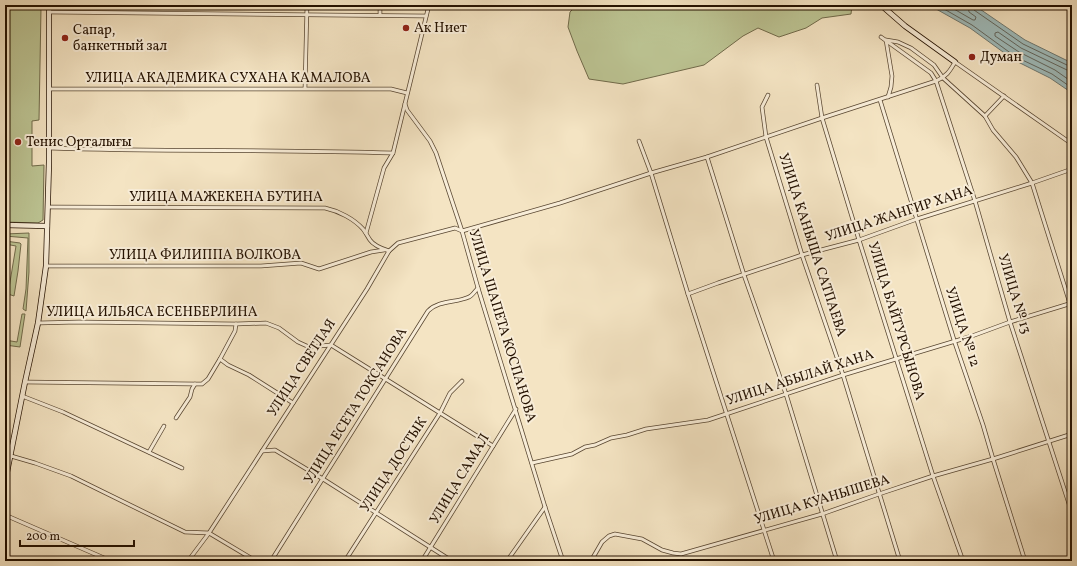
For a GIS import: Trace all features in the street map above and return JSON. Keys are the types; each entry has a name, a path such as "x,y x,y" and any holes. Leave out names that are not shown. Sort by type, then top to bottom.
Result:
{"main road":[{"path":"5,482 38,323 46,266 49,148 49,5"},
{"path":"881,5 905,26 955,62"},
{"path":"5,225 47,226"}],"street":[{"path":"305,88 307,5"},
{"path":"380,5 380,15"},
{"path":"366,233 384,168 392,153 429,5"},
{"path":"49,12 307,16 426,16"},
{"path":"881,37 931,73 936,81"},
{"path":"886,40 898,42 911,48 934,65 943,78 985,116 993,130 1016,157 1032,183 1072,310"},
{"path":"886,40 892,76 891,88 888,97"},
{"path":"943,78 955,62 1072,144"},
{"name":"УЛИЦА СВЕТЛАЯ","path":"188,561 209,533 331,345 367,289 389,251 398,243 455,228 462,231 560,202 707,157 943,78"},
{"name":"УЛИЦА № 13","path":"936,81 975,201 1010,322 1072,513"},
{"name":"УЛИЦА БАЙТУРСЫНОВА","path":"817,85 822,118 859,240 934,476 963,561"},
{"name":"УЛИЦА АКАДЕМИКА СУХАНА КАМАЛОВА","path":"49,89 305,88 390,89 407,93"},
{"name":"УЛИЦА КАНЫША САТПАЕВА","path":"768,96 762,107 766,137 802,255 843,375 900,561"},
{"path":"985,116 1004,96"},
{"name":"УЛИЦА № 12","path":"880,100 954,340 984,425 993,460 1025,561"},
{"name":"УЛИЦА ШАПЕТА КОСПАНОВА","path":"405,104 407,110 430,140 436,153 462,231 545,507 563,561"},
{"path":"639,141 651,173 688,294 727,413 733,437 774,561"},
{"path":"49,148 118,150 324,150 392,153"},
{"path":"707,157 744,275 786,394 837,561"},
{"name":"УЛИЦА ЖАНГИР ХАНА","path":"688,294 802,255 859,240 917,219 1072,169"},
{"name":"УЛИЦА МАЖЕКЕНА БУТИНА","path":"48,207 325,208 339,212 359,225 373,243 384,250 389,251"},
{"name":"УЛИЦА ФИЛИППА ВОЛКОВА","path":"46,266 261,266 301,263 319,269 371,252 384,250"},
{"name":"УЛИЦА ЕСЕТА ТОКСАНОВА","path":"271,561 428,311 437,305 470,297 478,288"},
{"name":"УЛИЦА АБЫЛАЙ ХАНА","path":"532,463 572,454 611,438 646,429 708,420 843,375 954,340 972,336 1010,322 1071,303"},
{"name":"УЛИЦА ИЛЬЯСА ЕСЕНБЕРЛИНА","path":"38,323 266,323 279,328 298,342 309,347 331,345"},
{"path":"25,382 202,384 208,379 220,359 235,331 236,324"},
{"path":"331,345 493,446"},
{"path":"220,359 228,365 249,375 293,403"},
{"name":"УЛИЦА ДОСТЫК","path":"345,561 440,413 450,393 462,381"},
{"path":"176,418 190,397 195,384"},
{"path":"22,396 63,412 182,468"},
{"name":"УЛИЦА САМАЛ","path":"422,561 516,409"},
{"path":"149,452 164,426"},
{"name":"УЛИЦА КУАНЫШЕВА","path":"591,561 602,542 609,536 616,534 642,539 662,550 681,554 822,514 934,476 993,460 1072,434"},
{"path":"262,451 275,450 323,478 452,561"},
{"path":"11,456 71,476 185,532 209,533 256,561"},
{"path":"507,561 545,507"},
{"path":"5,515 111,561"}],"green space":[{"path":"5,5 38,5 38,7 41,8 39,120 32,121 32,166 44,165 43,220 38,223 5,222"},
{"path":"577,5 852,5 851,14 822,18 806,28 779,37 758,28 743,36 704,65 623,84 589,79 568,27 570,12"},
{"path":"29,233 29,272 26,311 23,309 26,289 28,238 5,236 5,234"},
{"path":"5,241 21,244 14,296 8,294 16,246 5,244"},
{"path":"22,314 25,314 20,347 5,345 5,340 17,342"}],"water":[{"path":"929,5 974,5 1025,40 1072,63 1072,93 1050,78 1014,60 970,28"}],"place":[{"name":"Ак Ниет","path":"406,28"},
{"name":"Сапар, банкетный зал","path":"65,38"},
{"name":"Думан","path":"972,57"},
{"name":"Тенис Орталығы","path":"18,142"}]}
